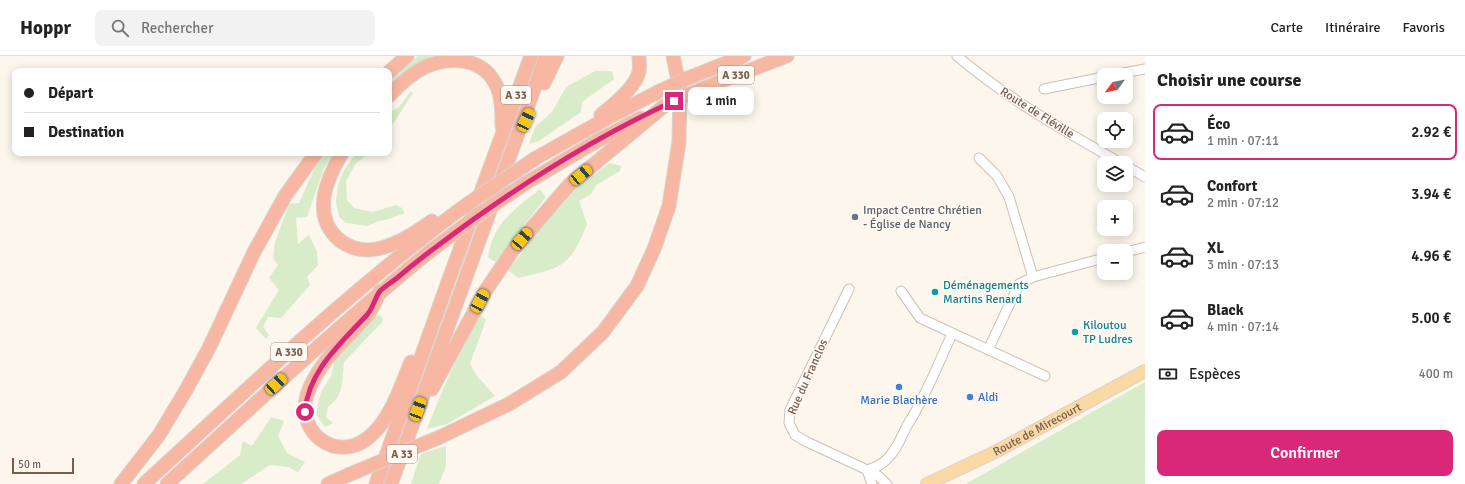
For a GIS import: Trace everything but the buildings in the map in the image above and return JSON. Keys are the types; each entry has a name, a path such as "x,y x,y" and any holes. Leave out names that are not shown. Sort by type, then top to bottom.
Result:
{"highway":[{"path":"392,69 407,56"},
{"name":"A 33","path":"376,484 531,56"},
{"name":"A 33","path":"391,484 546,56"},
{"path":"508,159 557,56"},
{"path":"576,135 618,101 632,84 639,72 639,56"},
{"path":"328,484 440,437 509,404 561,372 603,332 637,286 654,249 669,206 679,135 680,90 673,56"},
{"name":"A 330","path":"144,484 324,320 441,219 466,205 536,158 576,135 683,80 744,56"},
{"name":"A 330","path":"167,484 334,331 380,291 477,216 526,183 595,142 664,106 724,80 787,56"},
{"path":"392,93 412,75 435,62 456,58 471,61 484,68 497,87 501,100 502,134"},
{"path":"413,424 486,290 513,250 569,185 664,106"},
{"path":"121,484 159,435 186,390 209,348 254,252 285,196 314,156"},
{"path":"340,156 334,166 326,186 323,201 323,212 330,228 339,240 346,245 360,250 385,247 441,219"},
{"path":"380,291 369,313 320,369 307,396 305,412 310,427 322,441 329,444 343,447 351,446 366,439 381,424 390,410 421,338 437,313"}],"main road":[{"name":"Route de Mirecourt","path":"927,484 997,451 1145,371"}],"street":[{"name":"Route de Fléville","path":"957,56 990,83 1028,109 1110,156"},
{"path":"1133,71 1145,68"},
{"path":"1044,89 1097,78"},
{"path":"979,158 997,176 1009,197 1033,277"},
{"path":"1133,170 1145,177"},
{"path":"1133,250 1145,247"},
{"path":"988,350 1020,284 1033,277 1097,260"},
{"name":"Rue du Franclos","path":"849,289 790,410 789,423 795,435 876,474 887,484"},
{"path":"901,291 911,308 920,318 1045,376"},
{"path":"872,484 867,470 878,466 892,454 900,443 907,426 916,413 952,334"}],"green space":[{"path":"418,56 433,56 415,65 392,84 392,78"},
{"path":"595,71 612,71 614,79 582,102 581,112 539,141 529,144 535,127 552,112 566,87"},
{"path":"411,91 413,93 392,125 392,111 399,107"},
{"path":"322,156 332,156 324,168 307,217 296,218 298,244 309,235 317,252 318,265 307,277 310,285 281,318 268,317 263,327 269,335 266,339 256,328 279,290 269,278 278,265 273,258 275,242 289,204 299,203 316,165"},
{"path":"354,156 366,156 356,163 346,181 347,200 354,208 373,212 396,205 402,208 405,213 386,220 378,221 368,226 346,223 339,217 336,202 338,185 343,172"},
{"path":"610,163 621,166 620,171 596,185 591,194 579,201 587,224 575,249 569,257 555,268 518,278 508,270 541,229 578,187"},
{"path":"540,189 546,197 495,262 488,257 491,245 500,226 514,210"},
{"path":"380,315 383,318 382,322 344,362 342,385 338,397 328,407 326,417 333,423 325,427 316,414 321,392 331,376 334,362 372,319"},
{"path":"481,315 486,320 470,364 476,375 495,396 447,424 427,429 451,371"},
{"path":"1145,382 1145,484 966,484"},
{"path":"271,417 284,421 278,436 287,453 305,462 298,472 288,467 270,465 241,484 203,484 240,455 243,441 252,446"},
{"path":"446,446 446,466 439,484 411,484 421,454"}],"place":[{"name":"Impact Centre Chrétien - Église de Nancy","path":"855,217"},
{"name":"Déménagements Martins Renard","path":"935,292"},
{"name":"Kiloutou TP Ludres","path":"1075,332"},
{"name":"Marie Blachère","path":"899,387"},
{"name":"Aldi","path":"970,397"}],"route":[{"path":"305,412 307,396 320,369 369,313 380,291 477,216 549,168 674,101"}]}
